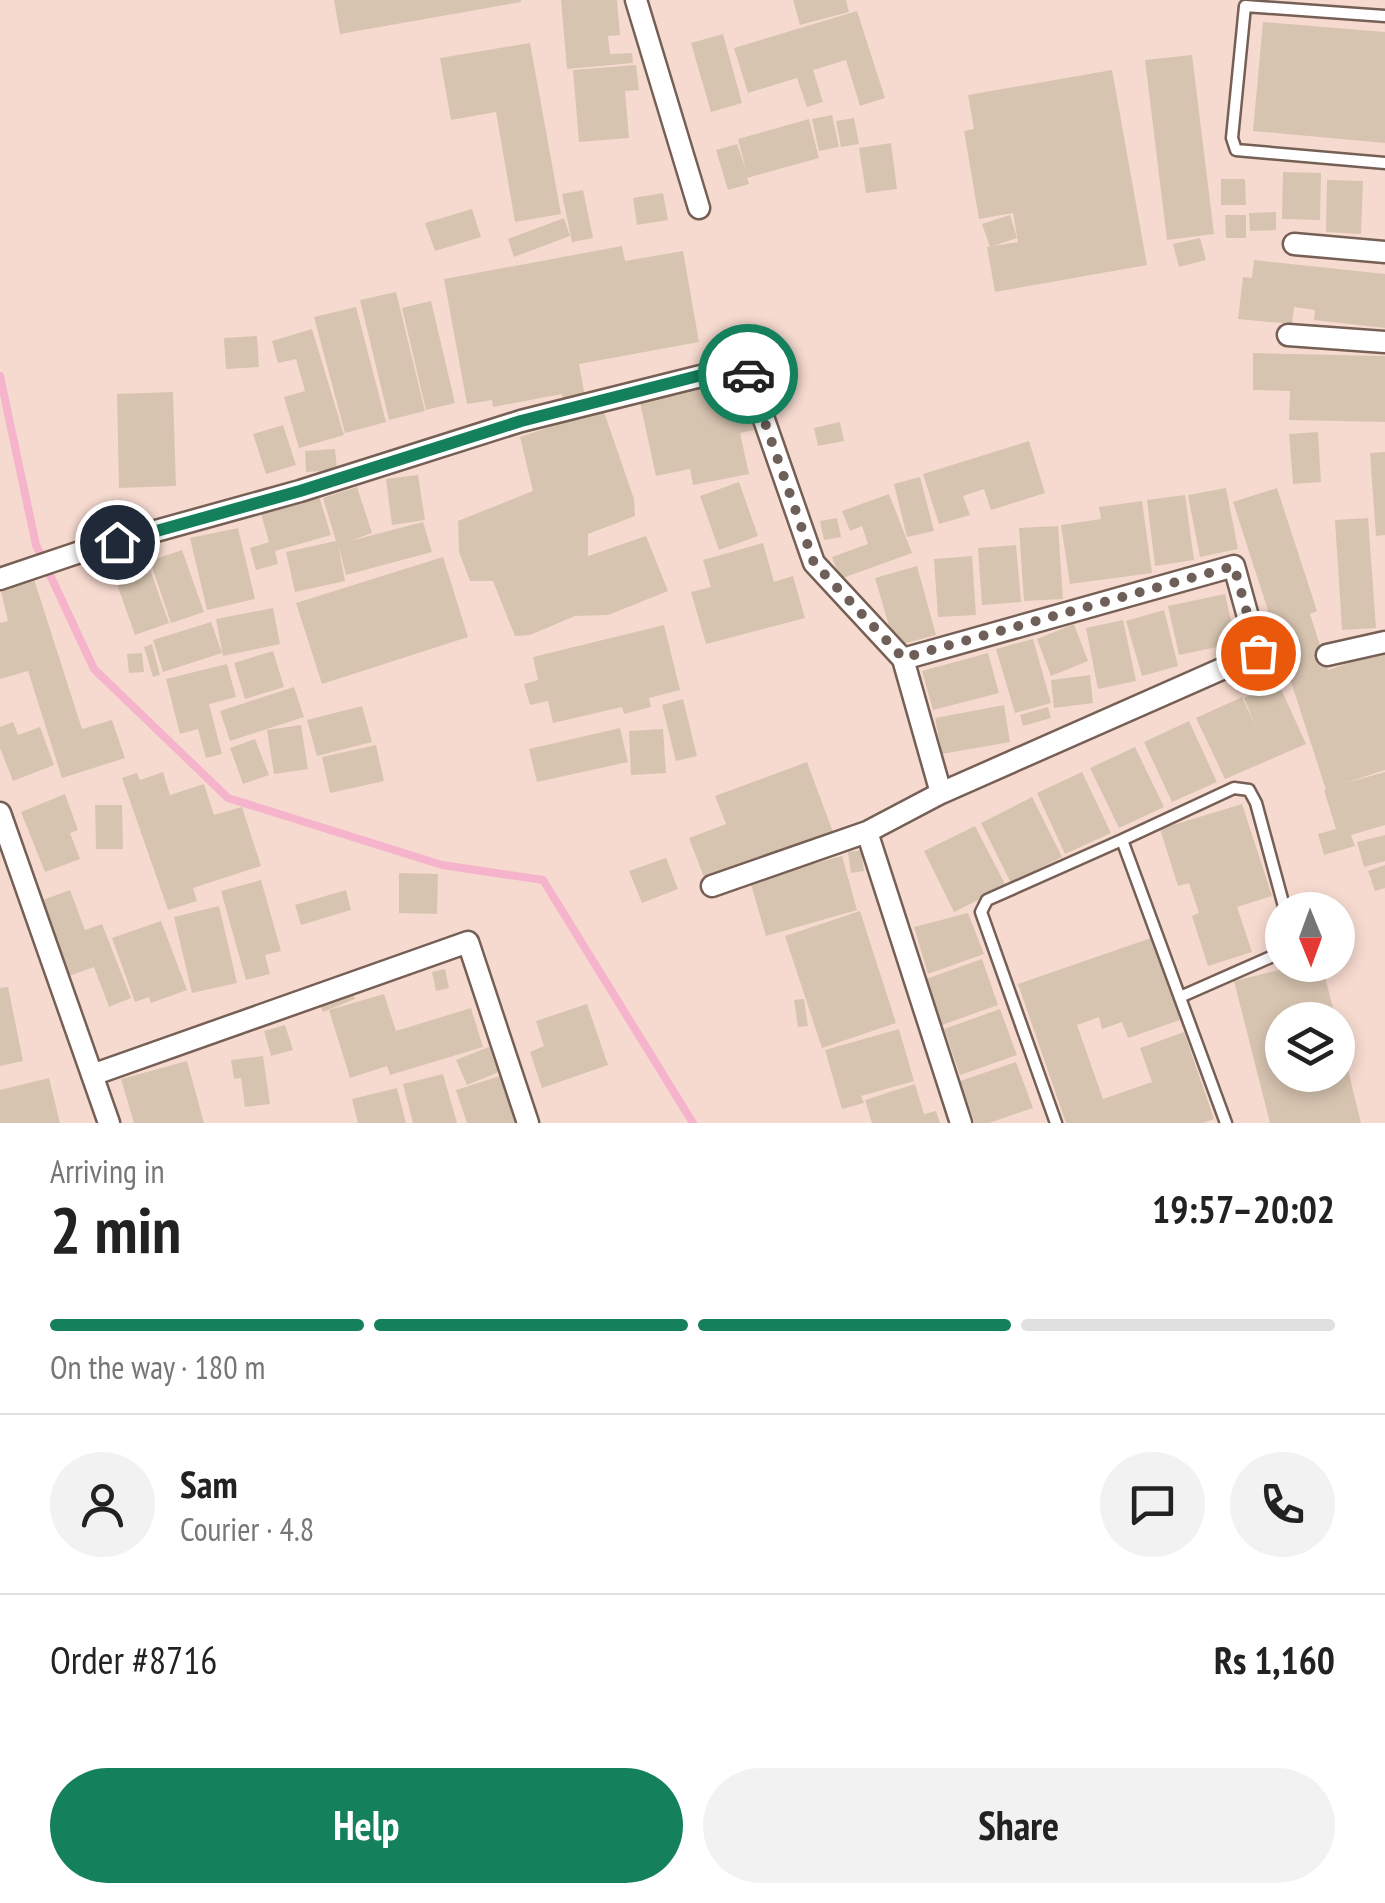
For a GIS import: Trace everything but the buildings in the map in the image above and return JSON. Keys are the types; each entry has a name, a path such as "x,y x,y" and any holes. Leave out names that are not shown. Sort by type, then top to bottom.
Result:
{"street":[{"path":"636,0 699,208"},
{"path":"1294,244 1385,252"},
{"path":"1288,335 1385,342"},
{"path":"0,579 521,421 745,364 814,563 903,658 941,793"},
{"path":"712,886 867,832 941,793 1258,653 1234,566 903,658"},
{"path":"1326,655 1385,642"},
{"path":"0,813 109,1123"},
{"path":"867,832 961,1123"},
{"path":"92,1075 468,942 528,1123"}],"lane":[{"path":"1385,16 1245,6 1232,138 1236,150 1385,164"},
{"path":"1056,1123 981,912 987,900 1234,788 1249,790 1256,802 1280,892"},
{"path":"1122,840 1226,1123"},
{"path":"1180,997 1265,960"}],"waterway":[{"path":"0,376 36,545 94,669 228,798 442,865 543,880 693,1123"}],"way so far":[{"path":"748,374 814,563 903,658 1234,566 1258,653"}],"route":[{"path":"117,542 300,491 521,421 745,364 748,374"}]}
